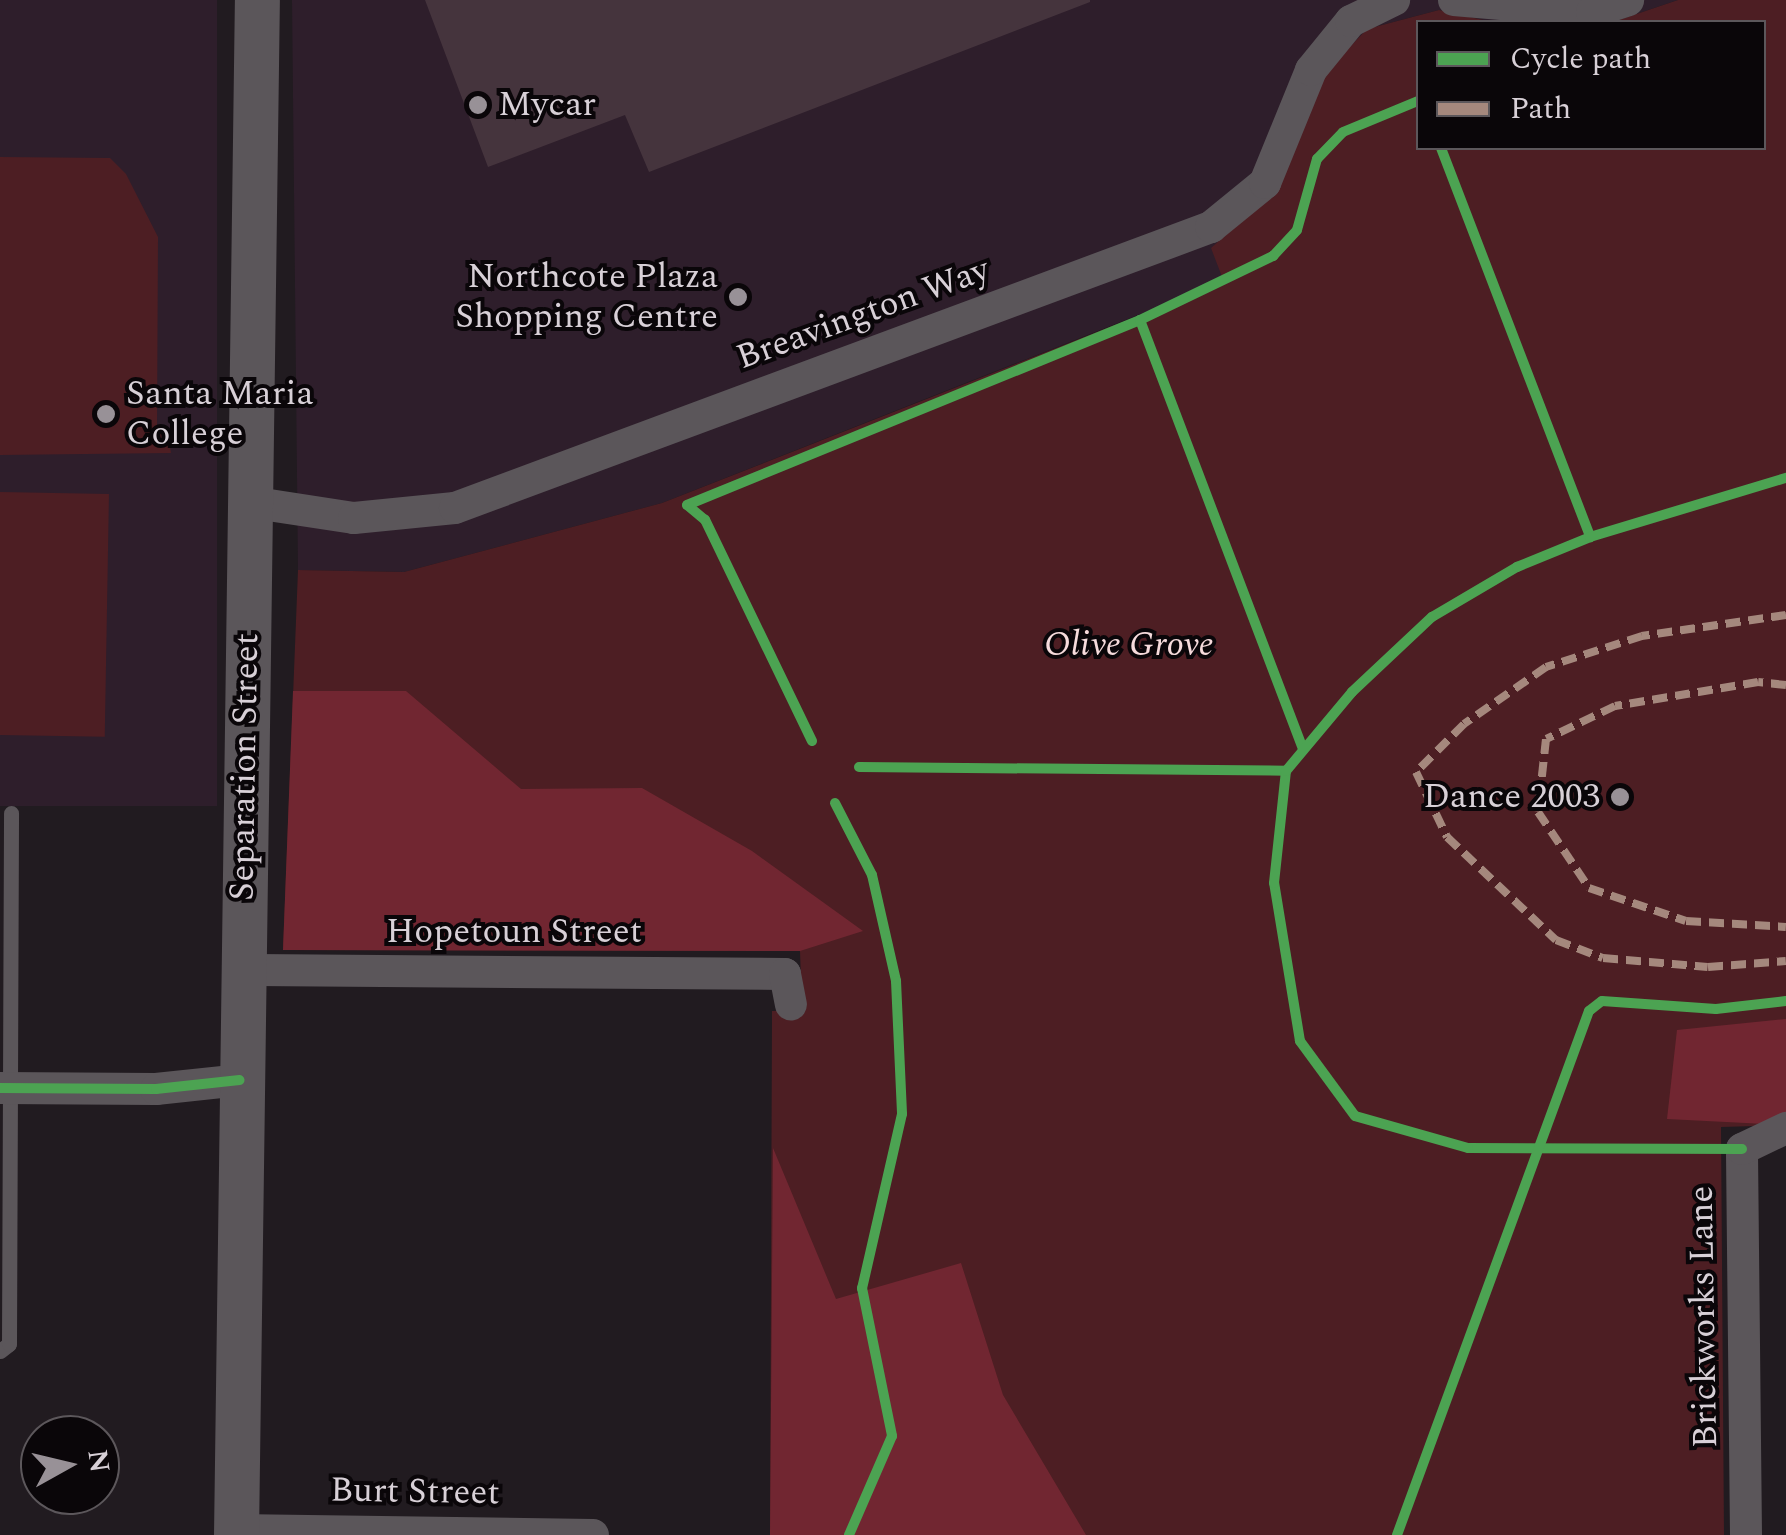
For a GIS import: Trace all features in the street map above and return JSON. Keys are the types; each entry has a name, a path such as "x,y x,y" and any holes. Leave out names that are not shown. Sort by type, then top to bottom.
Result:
{"street":[{"name":"Separation Street","path":"236,1532 257,0"},
{"name":"Breavington Way","path":"249,502 354,518 454,508 1212,227 1264,183 1312,70 1351,20 1394,0"},
{"path":"1454,0 1592,12 1628,0"},
{"name":"Hopetoun Street","path":"242,970 790,978"},
{"path":"5,1088 156,1089 240,1080"},
{"name":"Brickworks Lane","path":"1746,1535 1742,1149 1786,1128"},
{"name":"Burt Street","path":"236,1532 593,1535"}],"lane":[{"path":"0,1351 9,1344 5,1088 11,813"}],"shaded area":[{"name":"Santa Maria College","path":"0,0 217,0 217,806 0,806"},
{"name":"Northcote Plaza Shopping Centre","path":"292,0 1678,0 1619,20 1483,20 1439,10 1367,29 1224,281 662,503 404,572 298,570"},
{"path":"293,691 406,691 521,789 642,788 752,851 863,931 800,951 283,950"},
{"path":"1786,1019 1786,1125 1667,1119 1677,1030"},
{"path":"773,1148 836,1299 961,1263 1003,1395 1086,1535 770,1535"}],"green space":[{"name":"Olive Grove","path":"1678,0 1786,0 1786,1125 1721,1127 1724,1535 770,1535 772,1011 802,1010 800,951 283,950 298,570 404,572 662,503 1224,282 1211,248 1278,188 1321,77 1367,29 1439,10 1483,20 1416,20 1416,150 1766,150 1766,20 1619,20"},
{"path":"0,157 110,158 126,174 158,237 157,432 168,434 171,453 0,455"},
{"path":"0,492 109,494 105,737 0,735"}],"building":[{"name":"Northcote Plaza Shopping Centre","path":"425,0 1090,2 649,172 625,115 488,167"}],"marked path":[{"path":"1786,615 1642,636 1546,667 1464,724 1416,772 1447,837 1556,940 1603,958 1708,967 1786,961"},
{"path":"1786,685 1758,682 1615,706 1546,739 1538,812 1589,888 1686,921 1786,927"}],"cycle path":[{"path":"812,741 705,520 687,505 1140,320 1273,256 1297,230 1317,159 1343,132 1416,102"},
{"path":"1442,150 1590,537"},
{"path":"1140,320 1303,749"},
{"path":"1742,1149 1468,1148 1355,1116 1300,1041 1274,883 1286,771 1352,692 1432,617 1517,567 1590,537 1786,478"},
{"path":"859,767 1286,771"},
{"path":"835,803 872,875 896,981 902,1114 862,1288 892,1436 849,1535"},
{"path":"1397,1535 1589,1011 1602,1001 1716,1009 1786,1001"},
{"path":"0,1088 156,1089 240,1080"}],"place":[{"name":"Mycar","path":"478,105"},
{"name":"Northcote Plaza Shopping Centre","path":"738,297"},
{"name":"Santa Maria College","path":"106,414"},
{"name":"Dance 2003","path":"1620,797"}]}
